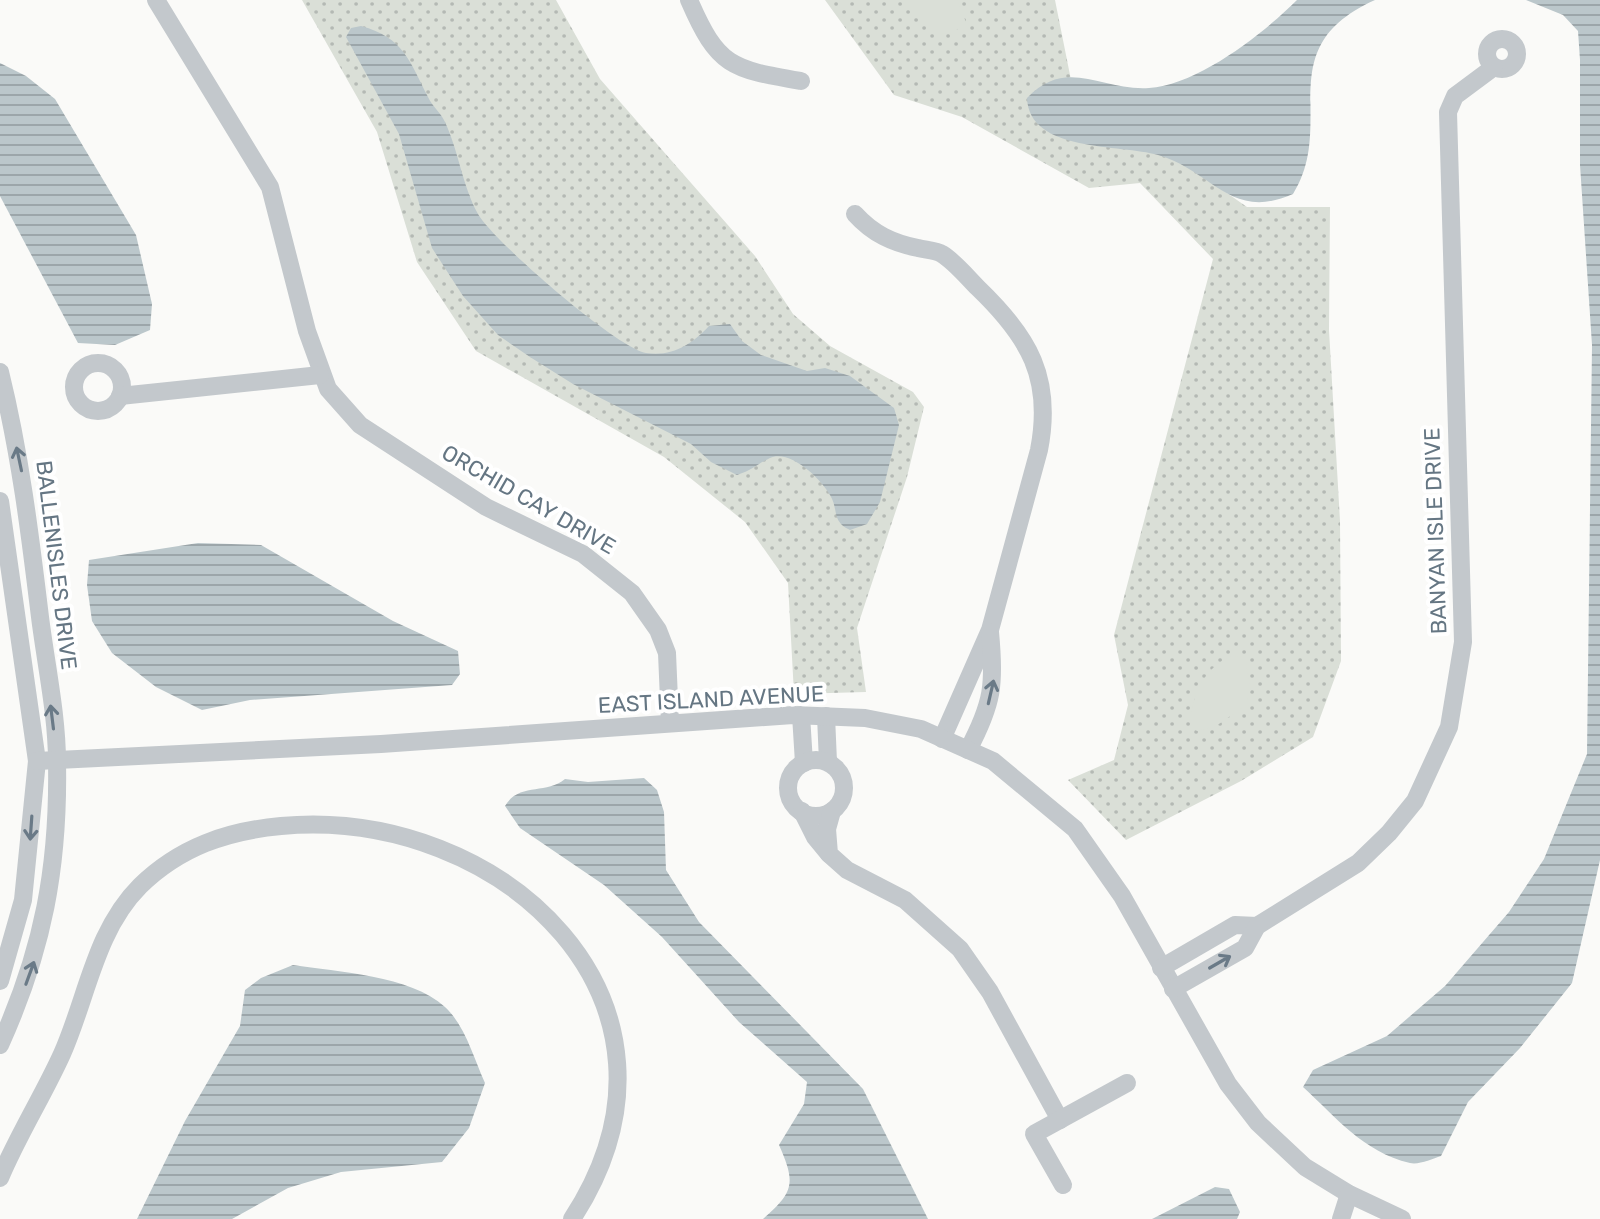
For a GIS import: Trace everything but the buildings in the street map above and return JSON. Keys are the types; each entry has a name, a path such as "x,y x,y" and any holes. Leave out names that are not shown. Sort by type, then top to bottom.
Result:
{"street":[{"name":"ORCHID CAY DRIVE","path":"156,0 270,187 320,375 342,409 360,425 486,507 583,554 632,593 658,630 667,653 670,723"},
{"path":"689,0 705,38 731,64 749,72 801,81"},
{"name":"BANYAN ISLE DRIVE","path":"1173,989 1245,948 1257,926 1358,863 1389,833 1415,801 1449,727 1463,642 1448,112 1455,96 1494,67"},
{"path":"855,214 876,233 895,243 941,253 1011,321 1033,358 1044,402 1044,428 990,630 942,739"},
{"name":"BALLENISLES DRIVE","path":"0,372 5,412 24,478 58,760 57,840 46,915 25,986 0,1045"},
{"path":"120,396 320,375"},
{"name":"BALLENISLES DRIVE","path":"0,501 37,761 23,900 0,981"},
{"path":"968,750 984,720 995,682 990,630"},
{"path":"801,715 804,763"},
{"name":"EAST ISLAND AVENUE","path":"37,761 381,744 801,715 865,718 921,729 993,761 1075,829 1122,896 1228,1084 1258,1123 1305,1167 1349,1194 1402,1219"},
{"path":"802,811 823,815 832,811 839,804 844,787 841,775 828,762 826,716"},
{"path":"828,762 804,763 795,770 788,787 793,802 802,811 815,837 847,870 914,906 960,949 990,992 1060,1120"},
{"path":"829,854 827,829 832,811"},
{"path":"0,1178 62,1053 108,930 138,888 167,862 213,839 259,828 325,825 389,834 427,845 486,873 549,921 594,977 614,1027 619,1054 618,1108 603,1163 572,1219"},
{"name":"BANYAN ISLE DRIVE","path":"1161,968 1235,925 1257,926"},
{"path":"1063,1185 1034,1134 1127,1083"},
{"path":"1341,1219 1349,1194"}],"shaded area":[{"path":"302,0 556,0 600,79 755,256 793,314 830,346 913,392 924,407 907,477 857,628 866,692 794,694 788,583 745,522 664,457 476,351 417,262 377,132"},
{"path":"825,0 1055,0 1072,85 1247,207 1330,207 1329,330 1340,521 1341,661 1313,737 1241,781 1126,840 1068,780 1114,760 1128,705 1114,635 1213,259 1140,183 1089,188 962,117 894,95"},
{"path":"908,0 957,0 966,22 953,33 940,34 916,14"},
{"path":"1297,0 1375,0 1343,19 1323,40 1314,63 1310,140 1305,167 1293,194 1271,201 1253,202 1237,198 1177,162 1158,155 1079,143 1060,137 1043,129 1032,116 1027,98 1056,79 1085,78 1132,88 1149,88 1188,78 1249,42"},
{"path":"1526,0 1600,0 1600,860 1572,983 1520,1048 1468,1102 1441,1156 1414,1163 1393,1158 1364,1142 1303,1087 1313,1070 1387,1036 1445,986 1509,912 1544,859 1587,754 1592,345 1580,165 1578,31 1563,15"},
{"path":"361,26 387,37 410,61 445,122 473,203 488,228 530,269 610,333 631,347 656,354 681,348 709,326 730,324 742,341 761,355 807,371 825,368 850,376 894,408 899,425 880,502 867,524 850,530 844,527 826,488 795,462 778,456 737,475 711,462 691,444 573,384 498,335 463,296 432,248 399,134 346,37 351,28"},
{"path":"0,63 26,76 55,99 136,235 152,304 150,330 115,345 78,343 0,196"},
{"path":"198,543 261,545 393,621 458,651 460,674 452,685 250,700 202,710 156,687 112,653 92,621 87,585 89,560"},
{"path":"1232,656 1241,657 1246,664 1251,689 1245,706 1216,726 1197,731 1190,724 1193,703 1201,683 1214,667"},
{"path":"644,778 657,790 664,812 666,870 699,922 863,1089 928,1219 763,1219 781,1201 789,1186 788,1169 779,1145 804,1104 807,1082 739,1022 662,937 604,885 520,828 505,806 518,794 550,787 565,779 588,782"},
{"path":"293,965 393,981 430,996 445,1007 464,1033 485,1083 469,1128 442,1162 341,1172 288,1188 232,1219 137,1219 185,1121 240,1026 245,990 261,978"},
{"path":"1215,1187 1229,1189 1240,1212 1237,1219 1152,1219"}]}
